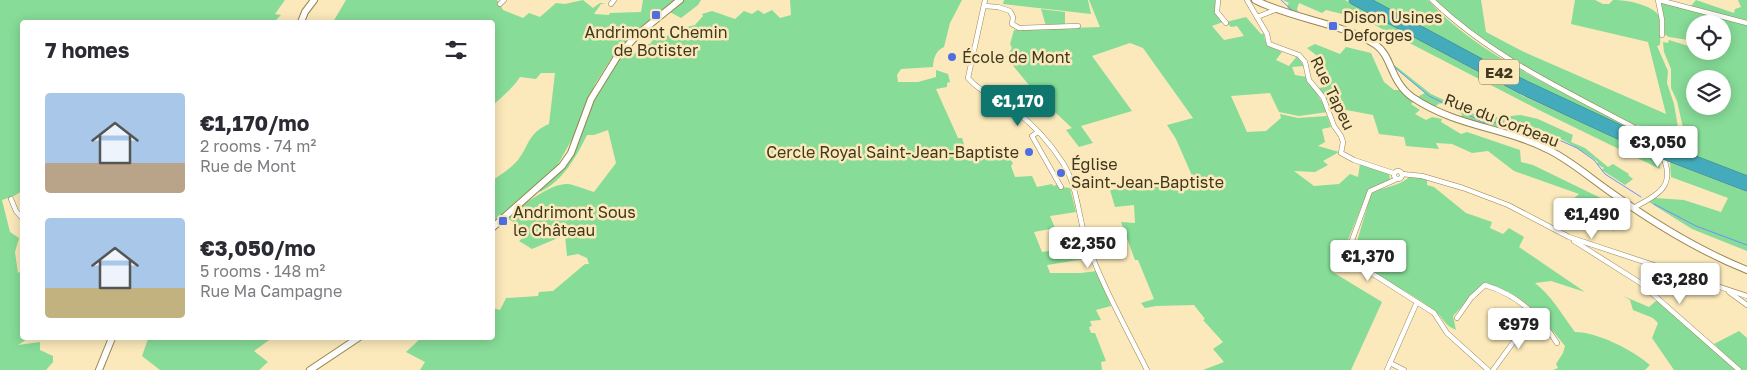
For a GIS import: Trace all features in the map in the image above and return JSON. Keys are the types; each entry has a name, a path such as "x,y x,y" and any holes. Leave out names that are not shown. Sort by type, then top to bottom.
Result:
{"highway":[{"name":"E42","path":"1352,0 1522,90 1639,141 1661,147 1747,180"},
{"name":"E42","path":"1364,0 1519,82 1669,157 1747,187"}],"street":[{"path":"302,20 314,0"},
{"path":"500,4 504,0"},
{"path":"495,225 562,166 571,153 591,99 616,57 650,23 680,0"},
{"path":"985,0 968,78 979,89 1014,110 1038,132 1064,165 1072,182 1083,231 1089,247 1117,311 1147,370"},
{"path":"1218,0 1217,12 1226,23"},
{"name":"Rue Tapeu","path":"1247,0 1267,34 1269,44 1299,55 1305,62 1309,80 1323,97 1334,126 1341,136 1343,142 1342,153 1354,160 1393,173"},
{"name":"Rue du Corbeau","path":"1255,0 1275,10 1332,27 1371,42 1382,50 1399,85 1426,106 1455,118 1542,146 1708,253 1747,270"},
{"path":"1432,0 1448,17 1474,37 1508,59 1634,127 1660,150 1669,174 1667,183 1660,193 1635,207"},
{"path":"1662,35 1662,20 1658,0 1747,23"},
{"path":"984,6 998,7 1010,11 1013,17 1012,24 1019,28 1078,26"},
{"path":"1257,17 1275,10"},
{"path":"1038,132 1032,136 1061,187"},
{"path":"1393,173 1410,174 1436,180 1495,199 1569,237 1639,282 1739,370"},
{"path":"1393,173 1397,178"},
{"path":"1402,174 1402,178 1397,178 1370,191 1347,254 1362,267 1434,313 1447,332 1488,370"},
{"path":"11,199 20,216"},
{"path":"1569,237 1747,296"},
{"path":"1457,318 1471,298 1485,285 1514,296 1534,314 1557,343"},
{"path":"1725,290 1747,305"},
{"path":"1387,370 1417,302"},
{"path":"1493,370 1534,314"},
{"path":"99,370 111,340"},
{"path":"310,370 355,340"},
{"path":"1390,363 1404,370"}],"green space":[{"path":"0,0 285,0 275,14 281,15 276,20 20,20 20,192 2,200 10,232 19,238 15,252 18,273 20,272 20,340 26,340 18,345 40,342 40,350 53,356 53,362 46,370 0,370"},
{"path":"346,0 497,0 503,10 523,18 529,13 540,17 556,3 565,4 583,0 593,8 600,3 606,3 601,4 594,14 609,15 610,13 641,12 643,0 675,0 642,27 611,59 595,84 576,132 557,166 496,220 495,179 518,160 533,135 549,124 555,73 541,73 536,79 520,77 495,103 495,20 334,20"},
{"path":"683,0 701,0 698,5 681,18 668,11"},
{"path":"790,0 962,0 950,23 944,47 935,55 933,67 901,69 897,75 898,82 918,82 936,77 936,70 948,74 950,82 947,83 947,87 936,89 958,138 962,138 969,161 1004,153 1013,163 1011,166 1015,177 1032,176 1037,187 1060,184 1062,187 1070,188 1076,212 1050,216 1055,228 1034,232 1042,252 1086,245 1091,258 1047,265 1050,273 1097,271 1111,306 1096,310 1101,320 1090,321 1092,326 1089,327 1091,333 1095,333 1106,361 1101,362 1102,370 420,370 425,362 406,352 419,340 495,340 495,309 500,310 506,298 538,296 539,292 553,291 585,264 589,264 587,258 578,254 567,256 565,235 532,249 519,241 529,232 507,218 544,191 553,187 568,184 594,192 616,163 608,130 594,135 587,135 568,168 556,182 540,192 539,190 568,163 599,88 622,54 632,56 644,44 650,44 654,38 676,34 676,30 695,25 703,16 702,14 712,11 735,19 744,11 752,14 758,10 764,14 772,10 780,18 791,15"},
{"path":"1004,0 1088,0 1091,14 1003,4"},
{"path":"1089,0 1215,0 1216,9 1223,22 1212,26 1224,40 1244,36 1237,26 1231,27 1226,22 1246,17 1261,34 1264,34 1267,44 1282,52 1276,60 1289,66 1297,56 1304,66 1292,67 1295,75 1307,77 1328,112 1299,116 1279,112 1270,93 1231,96 1247,132 1266,131 1281,118 1280,114 1298,118 1327,116 1331,127 1322,129 1325,142 1318,146 1339,152 1323,161 1328,165 1315,172 1294,171 1314,186 1339,184 1350,174 1358,177 1360,164 1389,173 1390,180 1368,190 1348,240 1336,259 1343,263 1331,271 1382,302 1351,370 1203,370 1224,362 1213,349 1223,342 1203,320 1205,319 1194,305 1145,308 1141,303 1154,299 1138,260 1135,260 1121,222 1135,223 1134,205 1115,207 1110,190 1136,187 1193,186 1189,179 1193,178 1176,139 1167,125 1193,118 1143,48 1130,43 1092,56 1132,111 1081,126 1093,143 1079,147 1066,130 1072,128 1042,100 1018,110 1013,107 1037,95 1006,57 1012,48 1010,44 1014,30 1100,27"},
{"path":"1283,0 1345,0 1523,96 1659,157 1660,169 1547,114 1363,19 1326,10 1322,13 1299,3 1298,12 1290,13 1287,6 1289,3"},
{"path":"1370,0 1428,0 1448,20 1494,54 1621,122 1637,133 1512,76"},
{"path":"1434,0 1481,0 1486,32 1522,51 1666,114 1648,42 1571,24 1575,0 1595,0 1603,4 1609,4 1613,0 1619,0 1648,7 1661,20 1660,45 1657,46 1668,71 1667,83 1674,104 1680,139 1677,141 1642,126 1634,125 1519,64 1472,35"},
{"path":"1696,0 1734,13 1735,9 1741,7 1738,0 1747,0 1747,22 1731,18 1731,15 1720,15 1690,7"},
{"path":"1660,1 1715,15 1686,15 1686,40 1669,37 1664,34 1664,16"},
{"path":"1041,9 1065,12 1065,25 1046,26"},
{"path":"1731,19 1747,23 1747,177 1655,141 1644,130 1680,146 1686,141 1677,101 1671,88 1671,69 1664,52 1663,42 1668,43 1669,40 1686,45 1686,60 1731,60"},
{"path":"1315,44 1340,54 1346,47 1371,53 1384,82 1394,90 1401,90 1415,100 1411,104 1420,110 1415,114 1426,120 1432,117 1442,119 1441,122 1461,134 1467,132 1520,150 1521,162 1533,165 1611,203 1608,206 1622,214 1614,231 1576,209 1573,199 1579,194 1514,171 1488,151 1472,153 1452,144 1436,143 1439,149 1406,146 1404,137 1379,134 1373,115 1330,107 1319,88 1325,87 1321,77 1328,76 1321,59 1307,48"},
{"path":"1388,57 1391,57 1393,64 1431,94 1479,116 1521,115 1538,119 1573,135 1571,142 1585,148 1608,167 1613,164 1629,174 1633,179 1625,185 1602,170 1604,168 1597,164 1598,162 1589,155 1543,131 1520,124 1509,123 1504,132 1461,118 1462,114 1440,103 1434,107 1417,97 1425,93 1390,64"},
{"path":"1670,162 1747,192 1747,251 1692,229 1649,202 1655,198 1684,200 1721,212 1728,198 1671,177"},
{"path":"1410,176 1427,179 1427,185 1434,187 1466,213 1492,222 1490,228 1503,234 1509,228 1524,237 1519,247 1585,292 1551,281 1535,283 1552,300 1575,332 1604,338 1643,359 1650,365 1645,370 1553,370 1558,368 1556,364 1565,346 1531,308 1506,291 1495,286 1483,284 1453,316 1456,330 1449,326 1427,305 1371,271 1353,255 1371,194 1406,180"},
{"path":"1623,296 1649,307 1657,300 1736,370 1674,370 1652,338 1658,323 1653,318 1633,310 1630,300"},
{"path":"1739,331 1747,338 1747,370 1741,370 1714,344"},
{"path":"148,340 269,340 254,351 268,362 259,370 160,370 142,356"}],"waterway":[{"path":"1281,0 1293,11"},
{"path":"1392,65 1429,96 1485,123 1519,122 1577,148 1594,160 1605,174 1641,197"},
{"path":"1654,204 1696,226 1747,245"}],"place":[{"name":"Andrimont Chemin de Botister","path":"656,15"},
{"name":"Dison Usines Deforges","path":"1333,26"},
{"name":"École de Mont","path":"952,57"},
{"name":"Cercle Royal Saint-Jean-Baptiste","path":"1029,152"},
{"name":"Église Saint-Jean-Baptiste","path":"1061,173"},
{"name":"Andrimont Sous le Château","path":"503,221"}]}
